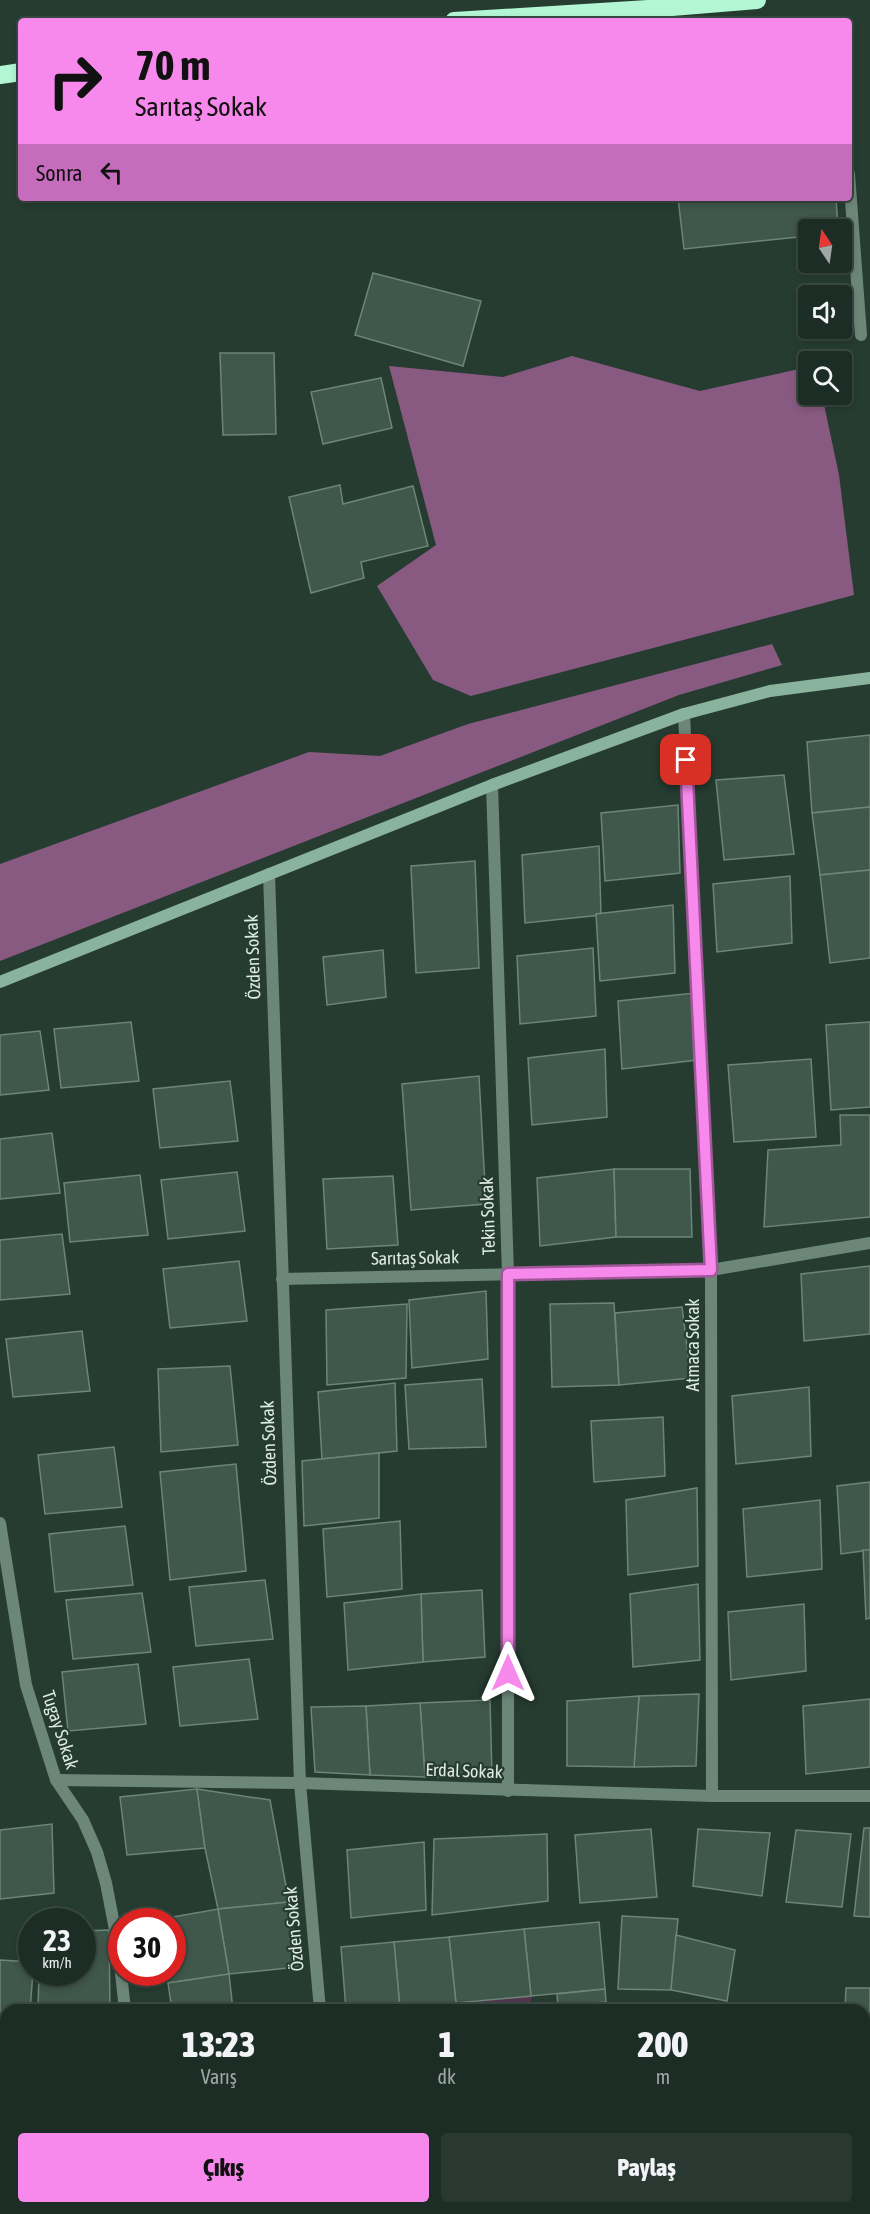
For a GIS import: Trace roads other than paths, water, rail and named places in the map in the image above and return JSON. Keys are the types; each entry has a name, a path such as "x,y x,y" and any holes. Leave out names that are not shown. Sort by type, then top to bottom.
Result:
{"highway":[{"path":"502,18 757,0"},
{"path":"0,75 18,72"}],"street":[{"path":"851,201 861,335"},
{"path":"0,982 492,785 684,714 770,691 870,678"},
{"name":"Atmaca Sokak","path":"684,714 711,1270 712,1796"},
{"name":"Tekin Sokak","path":"492,785 508,1274 507,1791"},
{"name":"Özden Sokak","path":"269,874 300,1783 319,2004"},
{"name":"Sarıtaş Sokak","path":"282,1279 711,1270 870,1243"},
{"name":"Tugay Sokak","path":"0,1523 26,1685 56,1780 83,1820 97,1852 106,1883 118,1945 124,2004"},
{"name":"Erdal Sokak","path":"56,1780 300,1783 712,1796 870,1796"}]}
